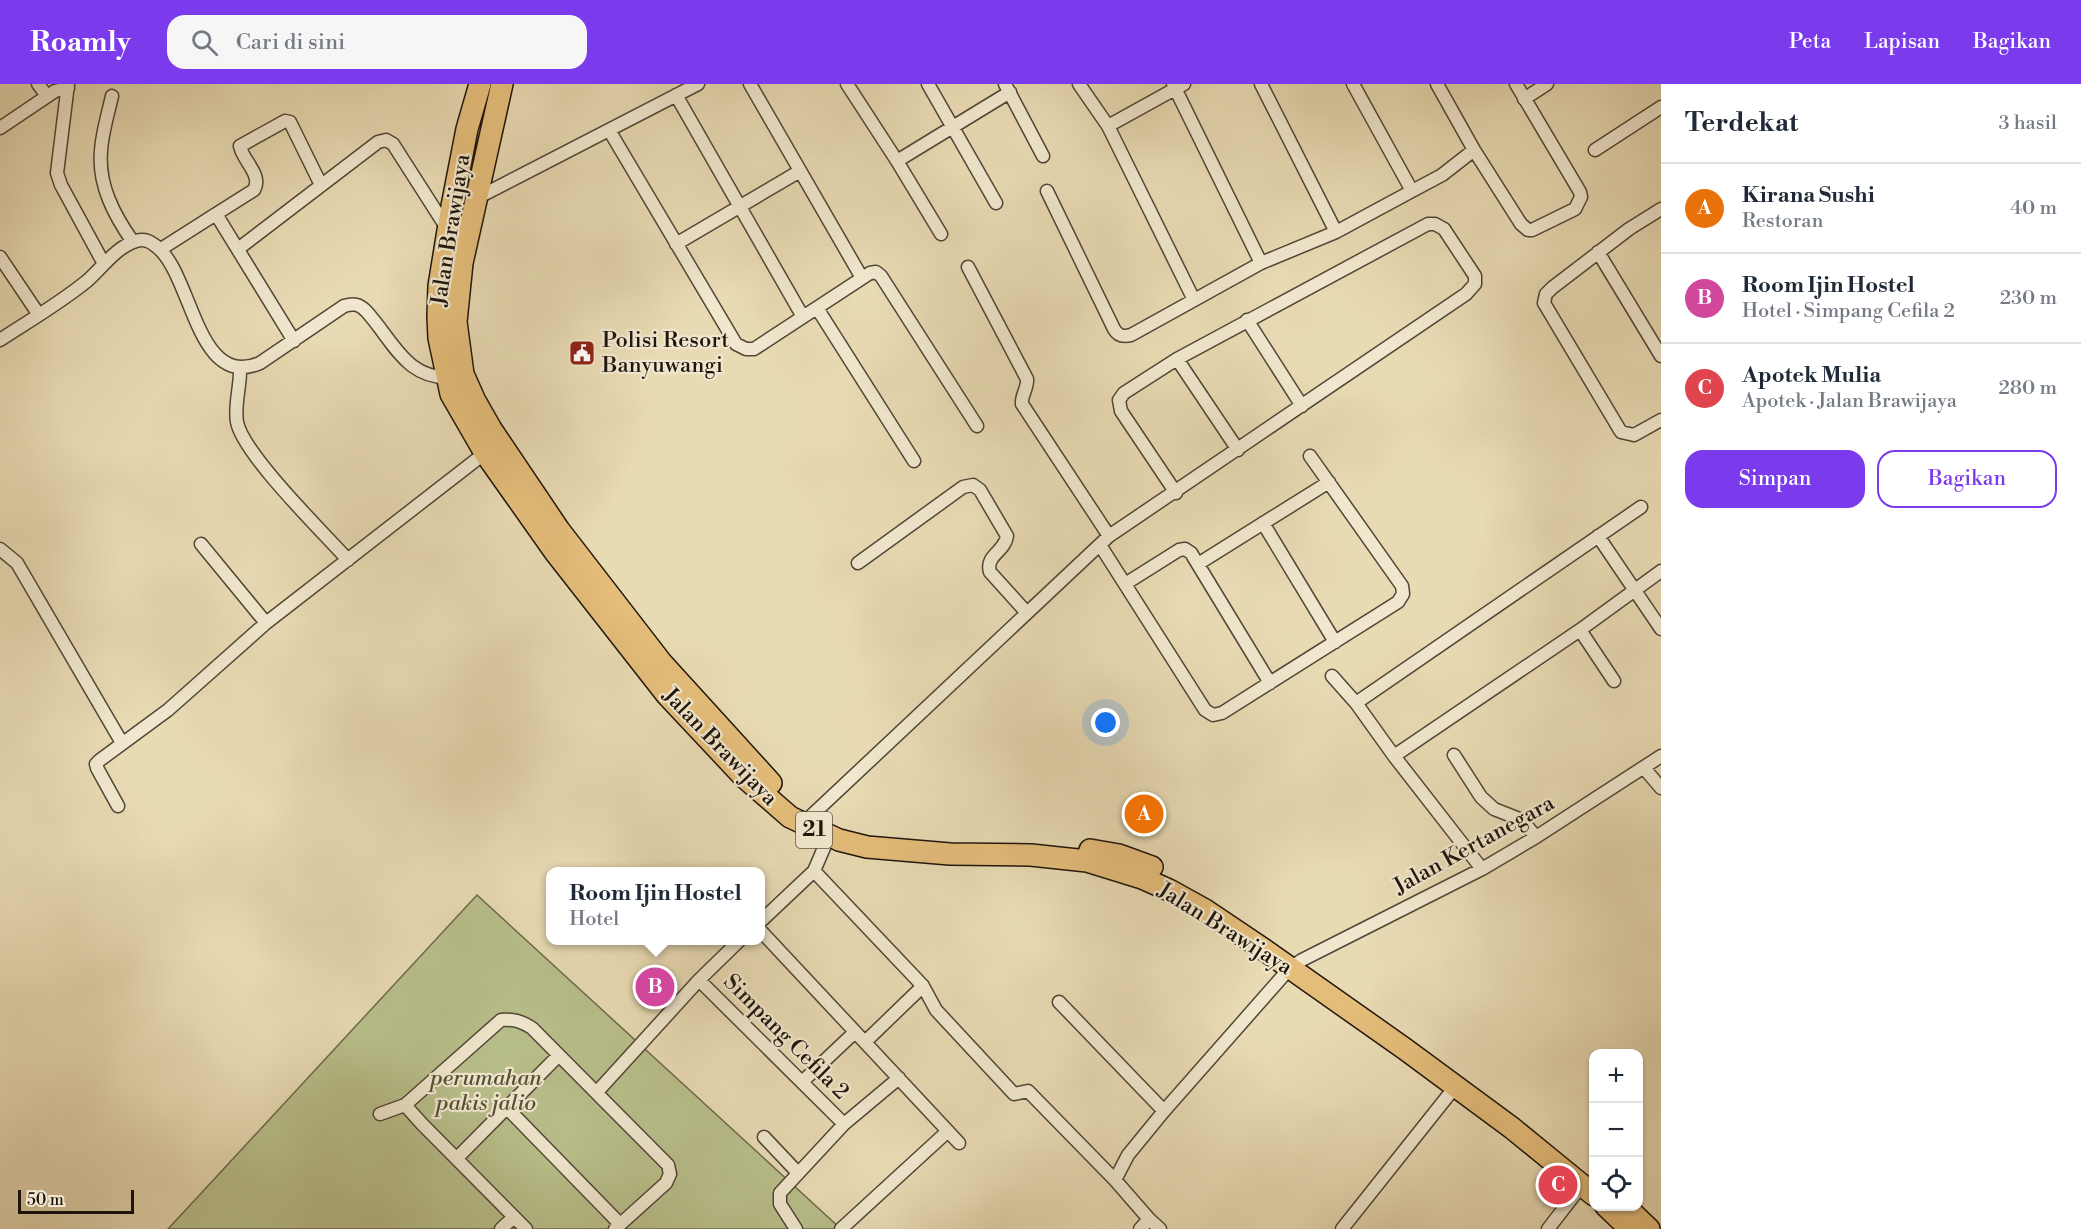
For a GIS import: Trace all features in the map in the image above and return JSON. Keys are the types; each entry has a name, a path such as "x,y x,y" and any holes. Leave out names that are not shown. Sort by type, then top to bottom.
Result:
{"highway":[{"name":"Jalan Brawijaya","path":"480,84 467,129 439,286 438,317 456,377 475,401 521,476 623,616 667,670 777,790 811,816 846,828 897,838 1041,843 1119,855 1183,881 1254,927 1296,964 1589,1185"},
{"name":"Jalan Brawijaya","path":"502,84 462,263 457,303 459,348 452,394 485,453 555,552 667,695 770,801 790,817 829,836 867,847 950,854 1031,855 1087,861 1142,878 1169,890 1296,964 1531,1129 1589,1185"},
{"path":"1611,1211 1630,1229"},
{"path":"1630,1211 1649,1229"}],"street":[{"path":"38,84 47,96"},
{"path":"475,199 698,84"},
{"path":"750,84 862,278"},
{"path":"847,84 897,161 940,234"},
{"path":"928,84 996,203"},
{"path":"1079,84 1108,126 1194,300"},
{"path":"1261,84 1336,232"},
{"path":"1353,84 1412,191"},
{"path":"1437,84 1473,150 1521,224 1528,230 1536,229 1575,209 1580,202 1580,192 1516,84"},
{"path":"1524,99 1546,84"},
{"path":"1108,126 1178,85 1261,263"},
{"path":"0,128 47,96 68,86 57,173 61,185 104,264"},
{"path":"897,161 953,127 1007,88 1042,156"},
{"path":"676,95 803,317"},
{"path":"112,96 101,149 100,167 103,183 127,246"},
{"path":"1595,150 1661,107"},
{"path":"161,249 254,190 257,184 256,177 240,146 285,121 290,123 321,185"},
{"path":"609,130 736,344 741,348 754,349 873,272 881,276 977,426"},
{"path":"238,249 378,142 386,140 393,144 448,230"},
{"path":"1047,191 1117,334 1122,336 1131,335 1261,263 1336,232 1442,175 1473,150"},
{"path":"676,244 800,171"},
{"path":"1661,209 1629,229 1552,288 1546,294 1544,303 1621,432 1634,435 1661,420"},
{"path":"216,214 294,341"},
{"path":"811,816 1105,541 1176,493 1302,406 1467,294 1474,284 1475,276 1444,229 1436,224 1428,224 1247,320 1177,359 1124,393 1119,400 1121,411 1176,493"},
{"path":"0,340 87,281 127,246 145,240 161,249 170,263 212,352 223,362 232,366 251,367 260,363 351,303 360,305 406,362 418,372 456,377"},
{"path":"1599,252 1661,356"},
{"path":"0,257 39,315"},
{"path":"968,267 1027,379 1022,404 1105,541 1125,584 1205,710 1213,715 1222,713 1401,599 1403,590 1310,456"},
{"path":"817,308 914,461"},
{"path":"1247,320 1302,406"},
{"path":"1177,359 1238,450"},
{"path":"240,367 237,425 246,442 260,462 348,560"},
{"path":"118,806 96,764 168,710 266,623 485,453"},
{"path":"1198,564 1329,482"},
{"path":"858,563 963,487 973,485 980,490 1007,536 1004,547 990,558 988,565 990,572 1027,613"},
{"path":"1356,703 1641,507"},
{"path":"1263,523 1335,642"},
{"path":"1598,537 1661,630"},
{"path":"201,544 266,623"},
{"path":"0,549 17,563 122,743"},
{"path":"1125,584 1182,549 1191,553 1270,683"},
{"path":"1394,756 1580,630 1661,571"},
{"path":"1580,630 1614,681"},
{"path":"1332,676 1356,703 1394,756 1482,868"},
{"path":"1454,755 1481,797 1494,809 1522,820 1536,837"},
{"name":"Jalan Kertanegara","path":"1296,964 1482,868 1536,837 1661,756"},
{"path":"1644,768 1661,788"},
{"path":"765,917 814,871 829,836"},
{"path":"814,871 923,986 936,1010 1002,1083 1014,1094 1028,1091 1160,1229"},
{"path":"765,935 958,1143"},
{"path":"597,1092 699,980 735,945"},
{"path":"1114,1180 1128,1155 1164,1111 1296,964"},
{"name":"Simpang Cefila 2","path":"699,980 844,1124"},
{"path":"865,1042 923,986"},
{"path":"1059,1002 1164,1111"},
{"path":"380,1114 405,1105 501,1020 520,1020 532,1028 597,1092 668,1165 670,1174 666,1183 618,1227 507,1108"},
{"path":"802,1082 855,1032"},
{"path":"457,1158 559,1055"},
{"path":"796,1229 782,1210 779,1200 780,1193 844,1124 899,1078"},
{"path":"1342,1229 1455,1086"},
{"path":"405,1105 526,1229"},
{"path":"841,1229 948,1131"},
{"path":"764,1137 798,1173"},
{"path":"1548,1229 1589,1187"},
{"path":"501,1229 514,1216"},
{"path":"1140,1229 1149,1219"}],"green space":[{"name":"perumahan pakis jalio","path":"477,895 841,1229 168,1229"}],"place":[{"name":"Polisi Resort Banyuwangi","path":"582,353"},
{"name":"Kirana Sushi","path":"1144,814"},
{"name":"Room Ijin Hostel","path":"655,987"},
{"name":"Apotek Mulia","path":"1558,1185"}]}
